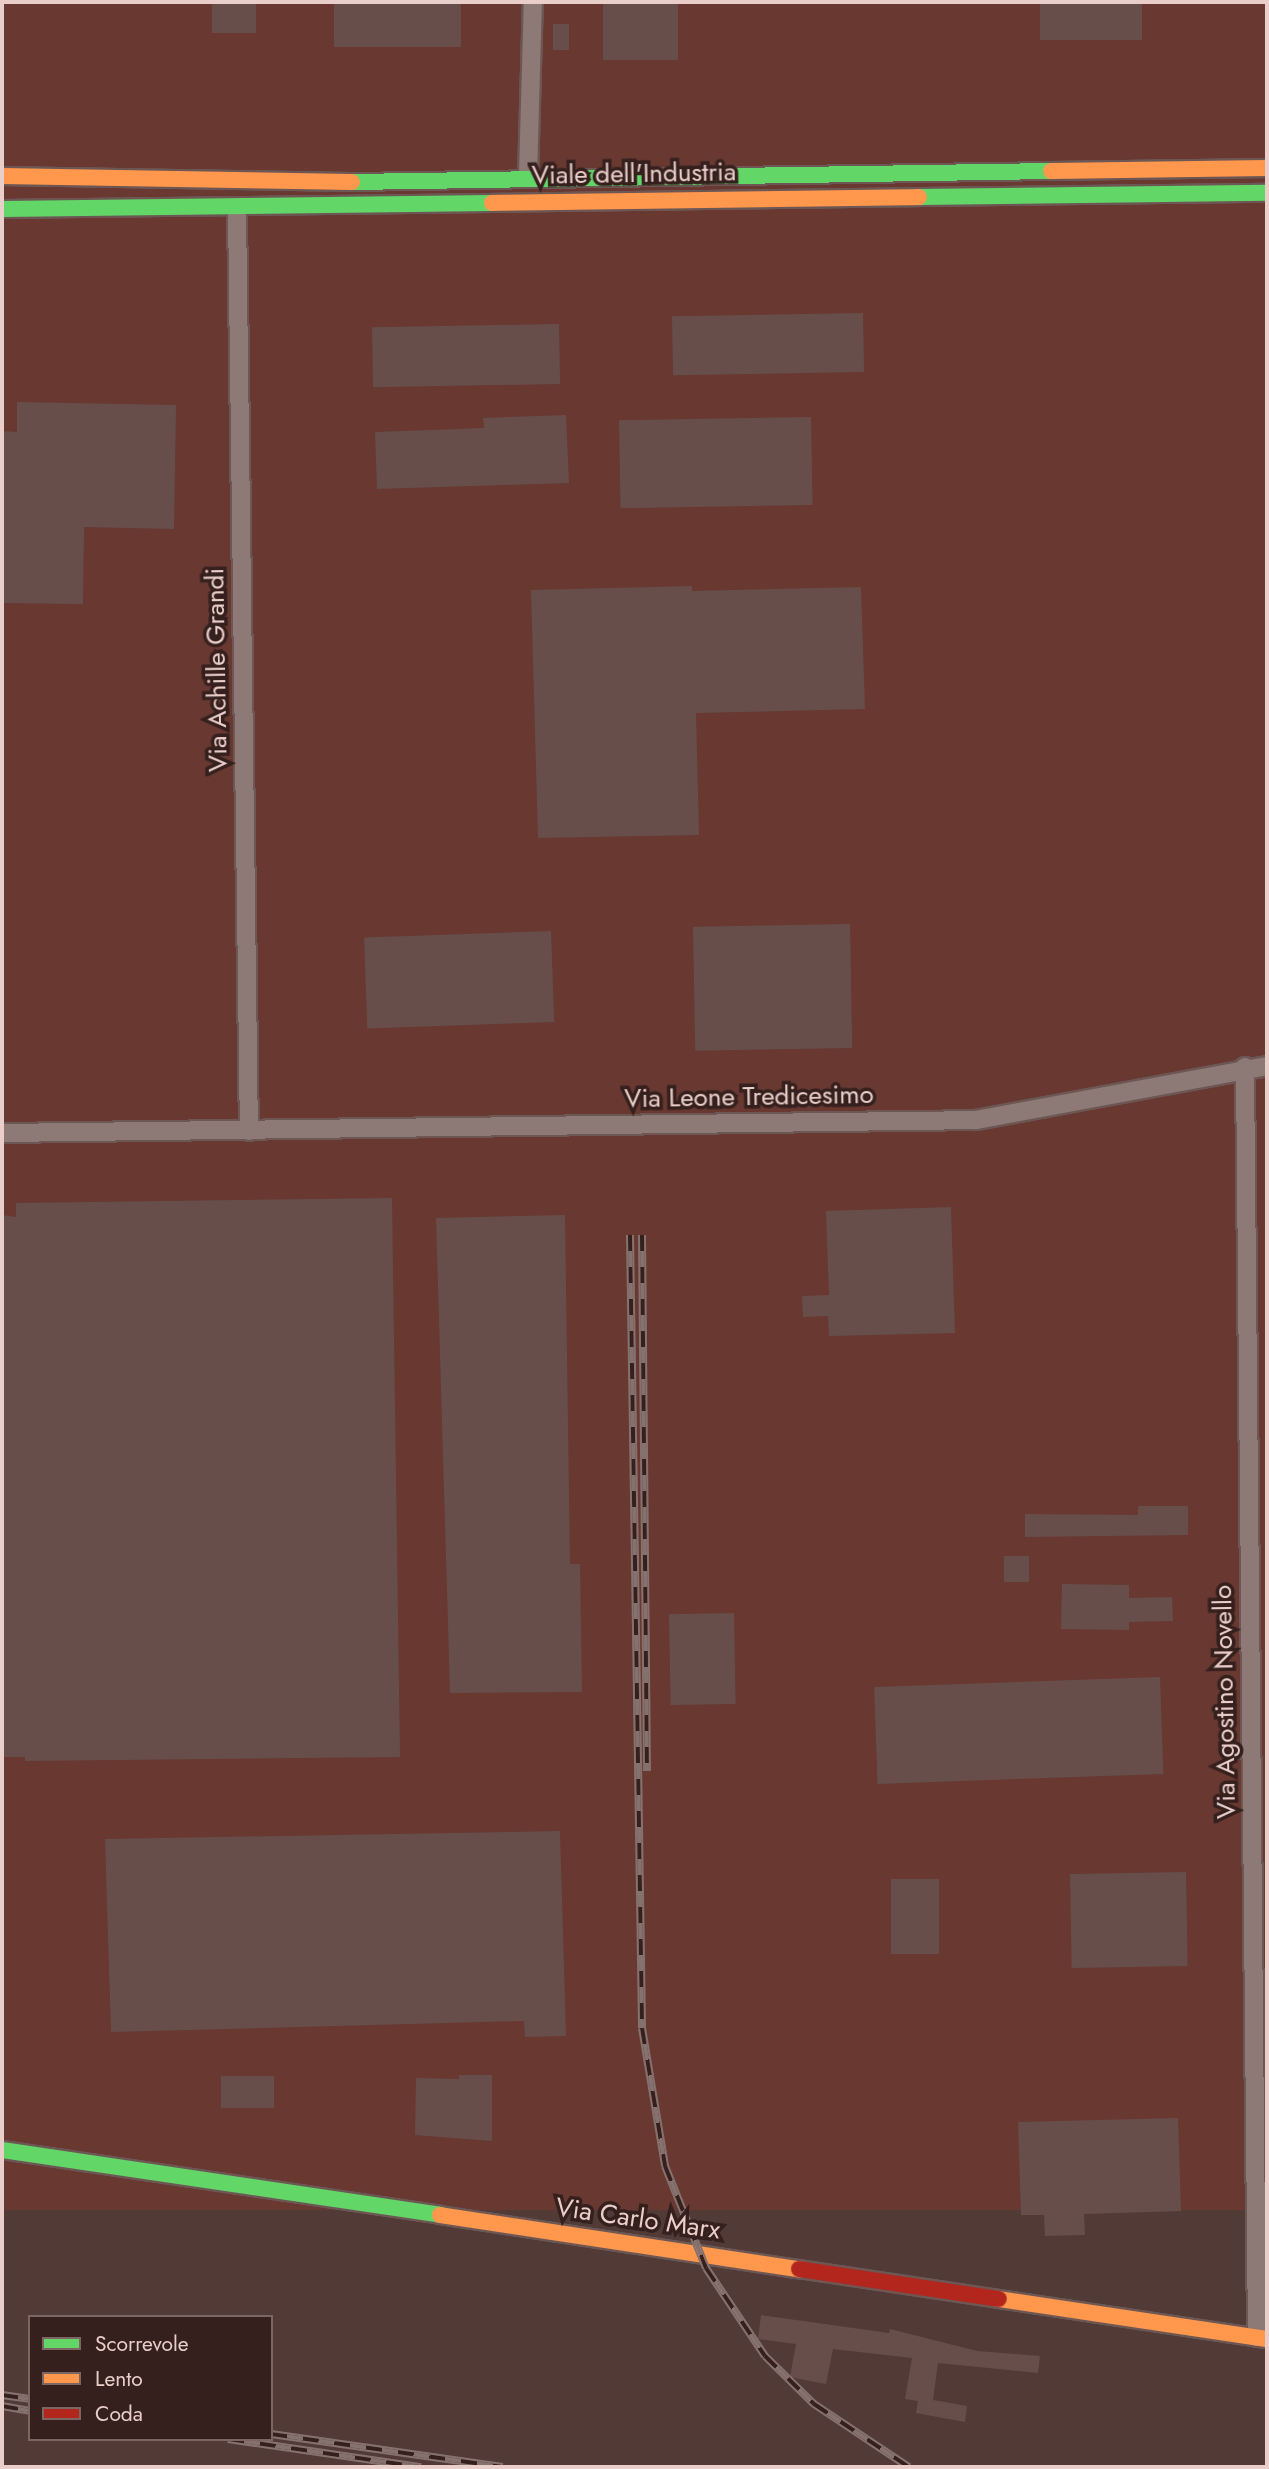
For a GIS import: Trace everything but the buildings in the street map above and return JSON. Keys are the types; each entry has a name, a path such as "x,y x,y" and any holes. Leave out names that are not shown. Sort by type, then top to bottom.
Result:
{"main road":[{"name":"Viale dell'Industria","path":"2,176 253,183 528,176 1267,168"},
{"name":"Viale dell'Industria","path":"2,209 1267,193"},
{"name":"Via Carlo Marx","path":"2,2150 1262,2338"}],"street":[{"name":"Viale dell'Industria","path":"528,176 533,2"},
{"name":"Via Achille Grandi","path":"237,208 249,1131"},
{"name":"Via Leone Tredicesimo","path":"2,1133 975,1119 1245,1067 1267,1066"},
{"name":"Via Agostino Novello","path":"1245,1067 1262,2338"}],"shaded area":[{"path":"2,2 1267,2 1267,2210 2,2210"}],"railway":[{"path":"630,1235 642,2028 665,2166 706,2268 765,2356 814,2404 909,2467"},
{"path":"642,1235 647,1771"},
{"path":"2,2395 28,2399"},
{"path":"2,2406 28,2411"},
{"path":"273,2434 503,2467"},
{"path":"242,2441 421,2467"}],"traffic: fast":[{"path":"352,182 1051,171"},
{"path":"919,197 1267,193"},
{"path":"2,209 492,203"},
{"path":"2,2150 440,2215"}],"traffic: slow":[{"path":"1051,171 1267,168"},
{"path":"2,176 352,182"},
{"path":"492,203 919,197"},
{"path":"440,2215 799,2269"},
{"path":"999,2299 1267,2339"}],"traffic: jam":[{"path":"799,2269 999,2299"}]}
